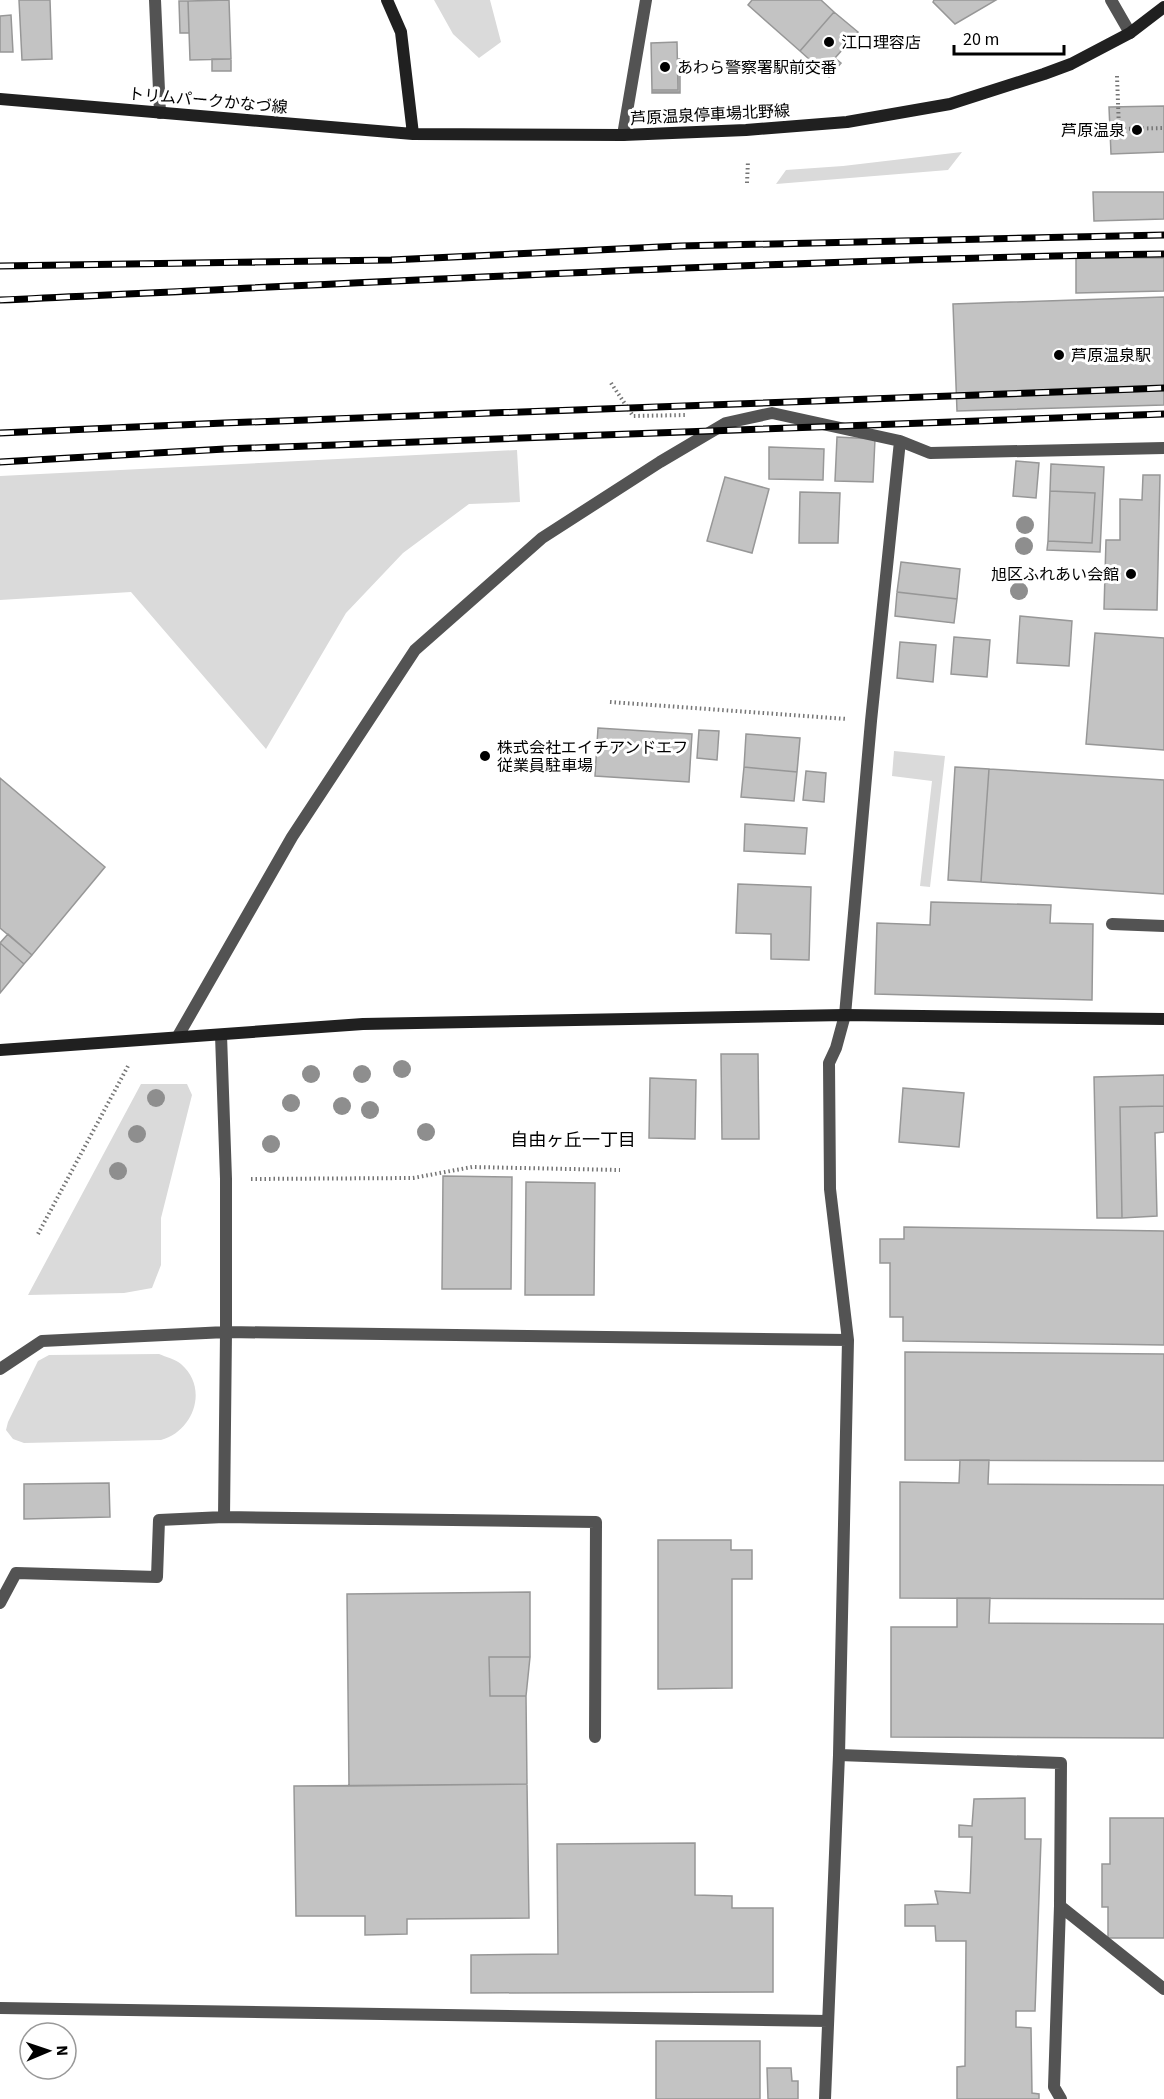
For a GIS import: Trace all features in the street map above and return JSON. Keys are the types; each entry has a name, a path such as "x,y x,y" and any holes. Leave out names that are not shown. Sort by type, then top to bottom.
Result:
{"main road":[{"path":"387,0 400,32 413,134"},
{"name":"芦原温泉停車場北野線","path":"413,134 623,135 746,130 847,122 950,104 1071,64 1130,33 1164,7"},
{"name":"トリムパークかなづ線","path":"0,99 413,134"},
{"path":"0,1050 363,1024 844,1015 1164,1019"}],"street":[{"path":"155,0 160,113"},
{"path":"623,135 646,0"},
{"path":"1111,0 1130,33"},
{"path":"178,1036 292,837 416,650 542,538 660,462 726,423 772,413 900,441 930,453 1164,448"},
{"path":"825,2099 839,1755 848,1340 830,1178 829,1063 836,1048 844,1015 900,441"},
{"path":"1112,924 1164,926"},
{"path":"221,1035 226,1179 224,1517"},
{"path":"0,1369 42,1341 226,1332 848,1340"},
{"path":"0,1603 16,1573 157,1577 159,1520 224,1517 596,1522 595,1737"},
{"path":"839,1755 1061,1763 1060,1906 1054,2086 1061,2099"},
{"path":"1060,1906 1164,1989"},
{"path":"0,2008 828,2021"}],"path":[{"path":"1117,76 1119,129 1164,128"},
{"path":"747,183 748,161"},
{"path":"611,383 633,416 691,415"},
{"path":"610,702 871,721"},
{"path":"38,1234 143,1039"},
{"path":"226,1179 413,1178 472,1167 620,1170"}],"shaded area":[{"path":"434,0 490,0 501,42 479,58 453,34"},
{"path":"962,152 948,170 776,184 786,170 843,166"},
{"path":"517,450 520,502 469,504 403,553 346,613 266,749 131,592 0,600 0,476"},
{"path":"894,751 945,756 930,887 920,886 932,781 892,776"},
{"path":"141,1084 187,1084 192,1095 161,1218 161,1265 152,1288 124,1293 28,1295"},
{"path":"159,1354 181,1364 190,1374 196,1396 189,1418 182,1428 172,1435 161,1440 24,1443 13,1439 6,1430 38,1361 49,1355"}],"building":[{"path":"19,0 50,0 52,59 22,60"},
{"path":"229,0 231,59 190,60 188,1"},
{"path":"752,0 821,0 834,12 800,51 748,5"},
{"path":"934,0 996,0 955,24 933,2"},
{"path":"179,1 188,1 189,33 180,33"},
{"name":"江口理容店","path":"834,12 858,32 835,58 841,63 829,77 800,51"},
{"path":"11,15 13,52 0,52 0,16"},
{"name":"あわら警察署駅前交番","path":"677,42 678,90 652,90 651,43"},
{"name":"あわら警察署駅前交番","path":"677,42 678,90 652,90 651,43"},
{"path":"212,59 231,59 231,71 212,71"},
{"path":"678,59 680,59 680,93 652,93 652,90 678,90"},
{"path":"678,74 680,74 680,92 652,92 652,90 678,90"},
{"name":"芦原温泉","path":"1164,106 1164,152 1111,154 1109,107"},
{"path":"1093,192 1164,192 1164,219 1094,221"},
{"path":"1076,258 1164,258 1164,291 1076,293"},
{"name":"芦原温泉駅","path":"1164,297 1164,405 957,411 953,304"},
{"path":"837,437 875,439 873,482 835,481"},
{"path":"769,447 824,449 823,480 769,479"},
{"path":"1016,461 1039,463 1036,498 1013,496"},
{"path":"1051,464 1104,467 1100,552 1047,550 1048,541 1092,543 1095,493 1050,491"},
{"name":"旭区ふれあい会館","path":"1143,475 1160,475 1157,610 1104,609 1106,540 1120,540 1120,499 1142,500"},
{"path":"725,477 769,489 752,553 707,541"},
{"path":"1050,491 1095,493 1092,543 1048,541"},
{"path":"800,492 840,493 838,543 799,543"},
{"path":"901,562 960,569 957,599 897,592"},
{"path":"897,592 957,599 954,623 895,616"},
{"path":"1020,616 1072,621 1069,666 1017,663"},
{"path":"1095,633 1164,638 1164,750 1086,744"},
{"path":"954,637 990,640 987,677 951,674"},
{"path":"900,642 936,645 933,682 897,678"},
{"path":"598,728 692,734 689,782 595,776"},
{"path":"699,730 719,731 717,760 697,758"},
{"path":"746,734 800,738 797,772 744,767"},
{"path":"744,767 797,772 794,801 741,797"},
{"path":"955,767 989,769 981,882 948,880"},
{"path":"989,769 1164,780 1164,894 981,882"},
{"path":"806,771 826,773 824,802 803,800"},
{"path":"0,778 105,867 32,955 0,928"},
{"path":"745,824 807,828 805,854 744,851"},
{"path":"738,884 811,887 809,960 771,959 771,934 736,933"},
{"path":"931,902 1051,905 1050,923 1093,924 1092,1000 875,994 877,923 930,925"},
{"path":"8,934 32,955 24,964 0,943"},
{"path":"0,943 24,964 0,993"},
{"path":"721,1054 758,1054 759,1139 722,1139"},
{"path":"1164,1075 1164,1106 1120,1107 1122,1218 1097,1218 1094,1077"},
{"path":"650,1078 696,1080 695,1139 649,1138"},
{"path":"903,1088 964,1093 959,1147 899,1142"},
{"path":"1164,1106 1164,1132 1155,1133 1157,1216 1122,1218 1120,1107"},
{"path":"443,1176 512,1177 511,1289 442,1289"},
{"path":"526,1182 595,1183 594,1295 525,1295"},
{"path":"904,1227 1164,1231 1164,1345 903,1341 903,1317 890,1317 890,1263 880,1263 880,1239 904,1239"},
{"path":"905,1352 1164,1354 1164,1461 905,1460"},
{"path":"960,1460 989,1460 988,1484 1164,1485 1164,1599 900,1598 900,1482 959,1483"},
{"path":"109,1483 110,1517 24,1519 24,1484"},
{"path":"658,1540 731,1540 731,1550 752,1550 752,1579 732,1579 732,1688 658,1689"},
{"path":"530,1592 530,1657 489,1657 490,1696 526,1696 527,1784 349,1786 347,1594"},
{"path":"957,1598 990,1598 989,1623 1164,1624 1164,1738 891,1737 891,1627 957,1627"},
{"path":"489,1657 530,1657 526,1696 490,1696"},
{"path":"527,1784 529,1918 407,1919 407,1934 365,1935 365,1916 296,1916 294,1786"},
{"path":"1025,1798 1025,1839 1041,1839 1035,2011 1016,2011 1016,2027 1031,2028 1032,2093 1039,2094 1039,2099 957,2099 957,2067 965,2066 966,1941 936,1941 935,1926 905,1926 905,1905 938,1904 935,1891 970,1893 972,1837 959,1837 959,1825 972,1826 974,1799"},
{"path":"1110,1818 1164,1818 1164,1938 1108,1938 1108,1907 1102,1907 1102,1864 1110,1864"},
{"path":"695,1843 695,1895 732,1896 732,1908 773,1908 773,1992 471,1993 471,1955 558,1954 557,1844"},
{"path":"656,2041 760,2041 760,2099 656,2099"},
{"path":"767,2068 791,2068 792,2081 798,2081 798,2099 768,2099"}],"railway":[{"path":"0,266 391,260 680,246 1164,235"},
{"path":"0,300 728,266 1164,254"},
{"path":"0,433 1164,388"},
{"path":"0,462 225,449 1164,414"}],"place":[{"name":"江口理容店","path":"829,42"},
{"name":"あわら警察署駅前交番","path":"665,67"},
{"name":"芦原温泉","path":"1137,130"},
{"name":"芦原温泉駅","path":"1059,355"},
{"name":"旭区ふれあい会館","path":"1131,574"},
{"name":"株式会社エイチアンドエフ 従業員駐車場","path":"485,756"}],"district":[{"name":"自由ヶ丘一丁目","path":"573,1140"}]}
